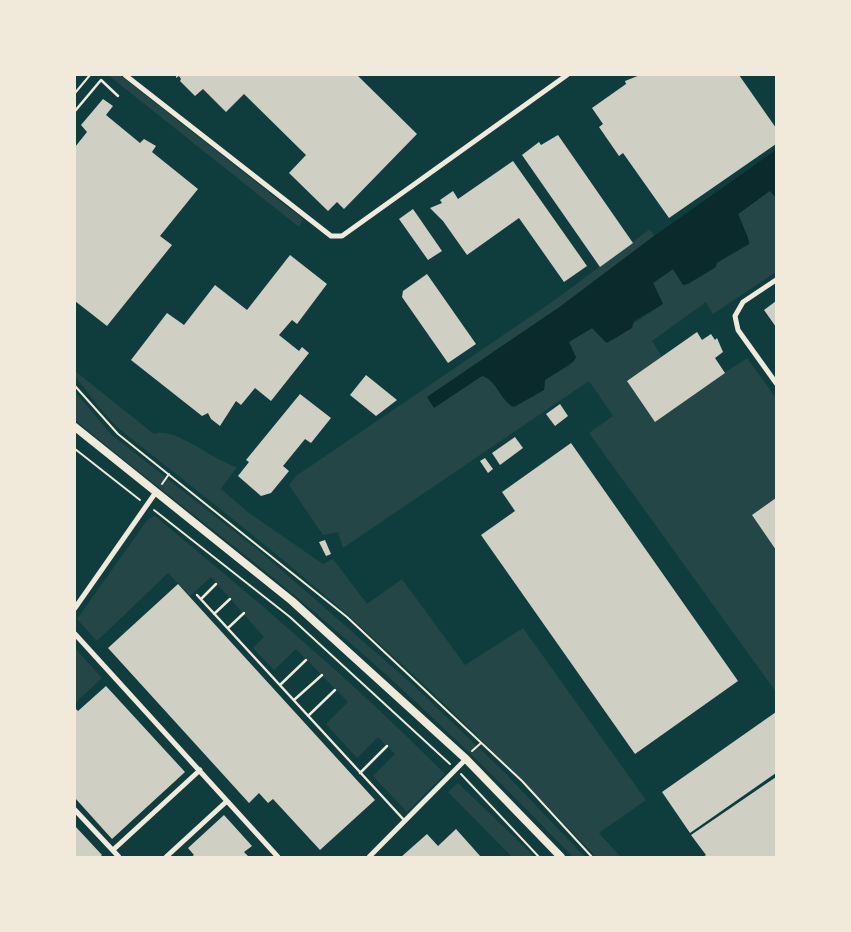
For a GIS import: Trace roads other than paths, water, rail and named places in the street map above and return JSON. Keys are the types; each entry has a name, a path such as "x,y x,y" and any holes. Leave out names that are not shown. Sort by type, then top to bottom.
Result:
{"main road":[{"path":"75,427 292,601 466,759 561,857"}],"street":[{"path":"125,75 331,236 342,236 567,75"},
{"path":"776,280 743,302 735,316 738,330 776,383"},
{"path":"75,608 156,492"},
{"path":"75,634 278,857"},
{"path":"369,857 466,759"},
{"path":"112,850 200,770"},
{"path":"166,857 227,801"},
{"path":"75,810 119,857"}],"lane":[{"path":"75,110 101,80 118,96"},
{"path":"201,599 216,584"},
{"path":"197,595 405,821"},
{"path":"214,614 230,599"},
{"path":"228,628 244,613"},
{"path":"280,685 306,660"},
{"path":"294,700 322,675"},
{"path":"308,716 336,690"},
{"path":"360,773 387,746"}]}
